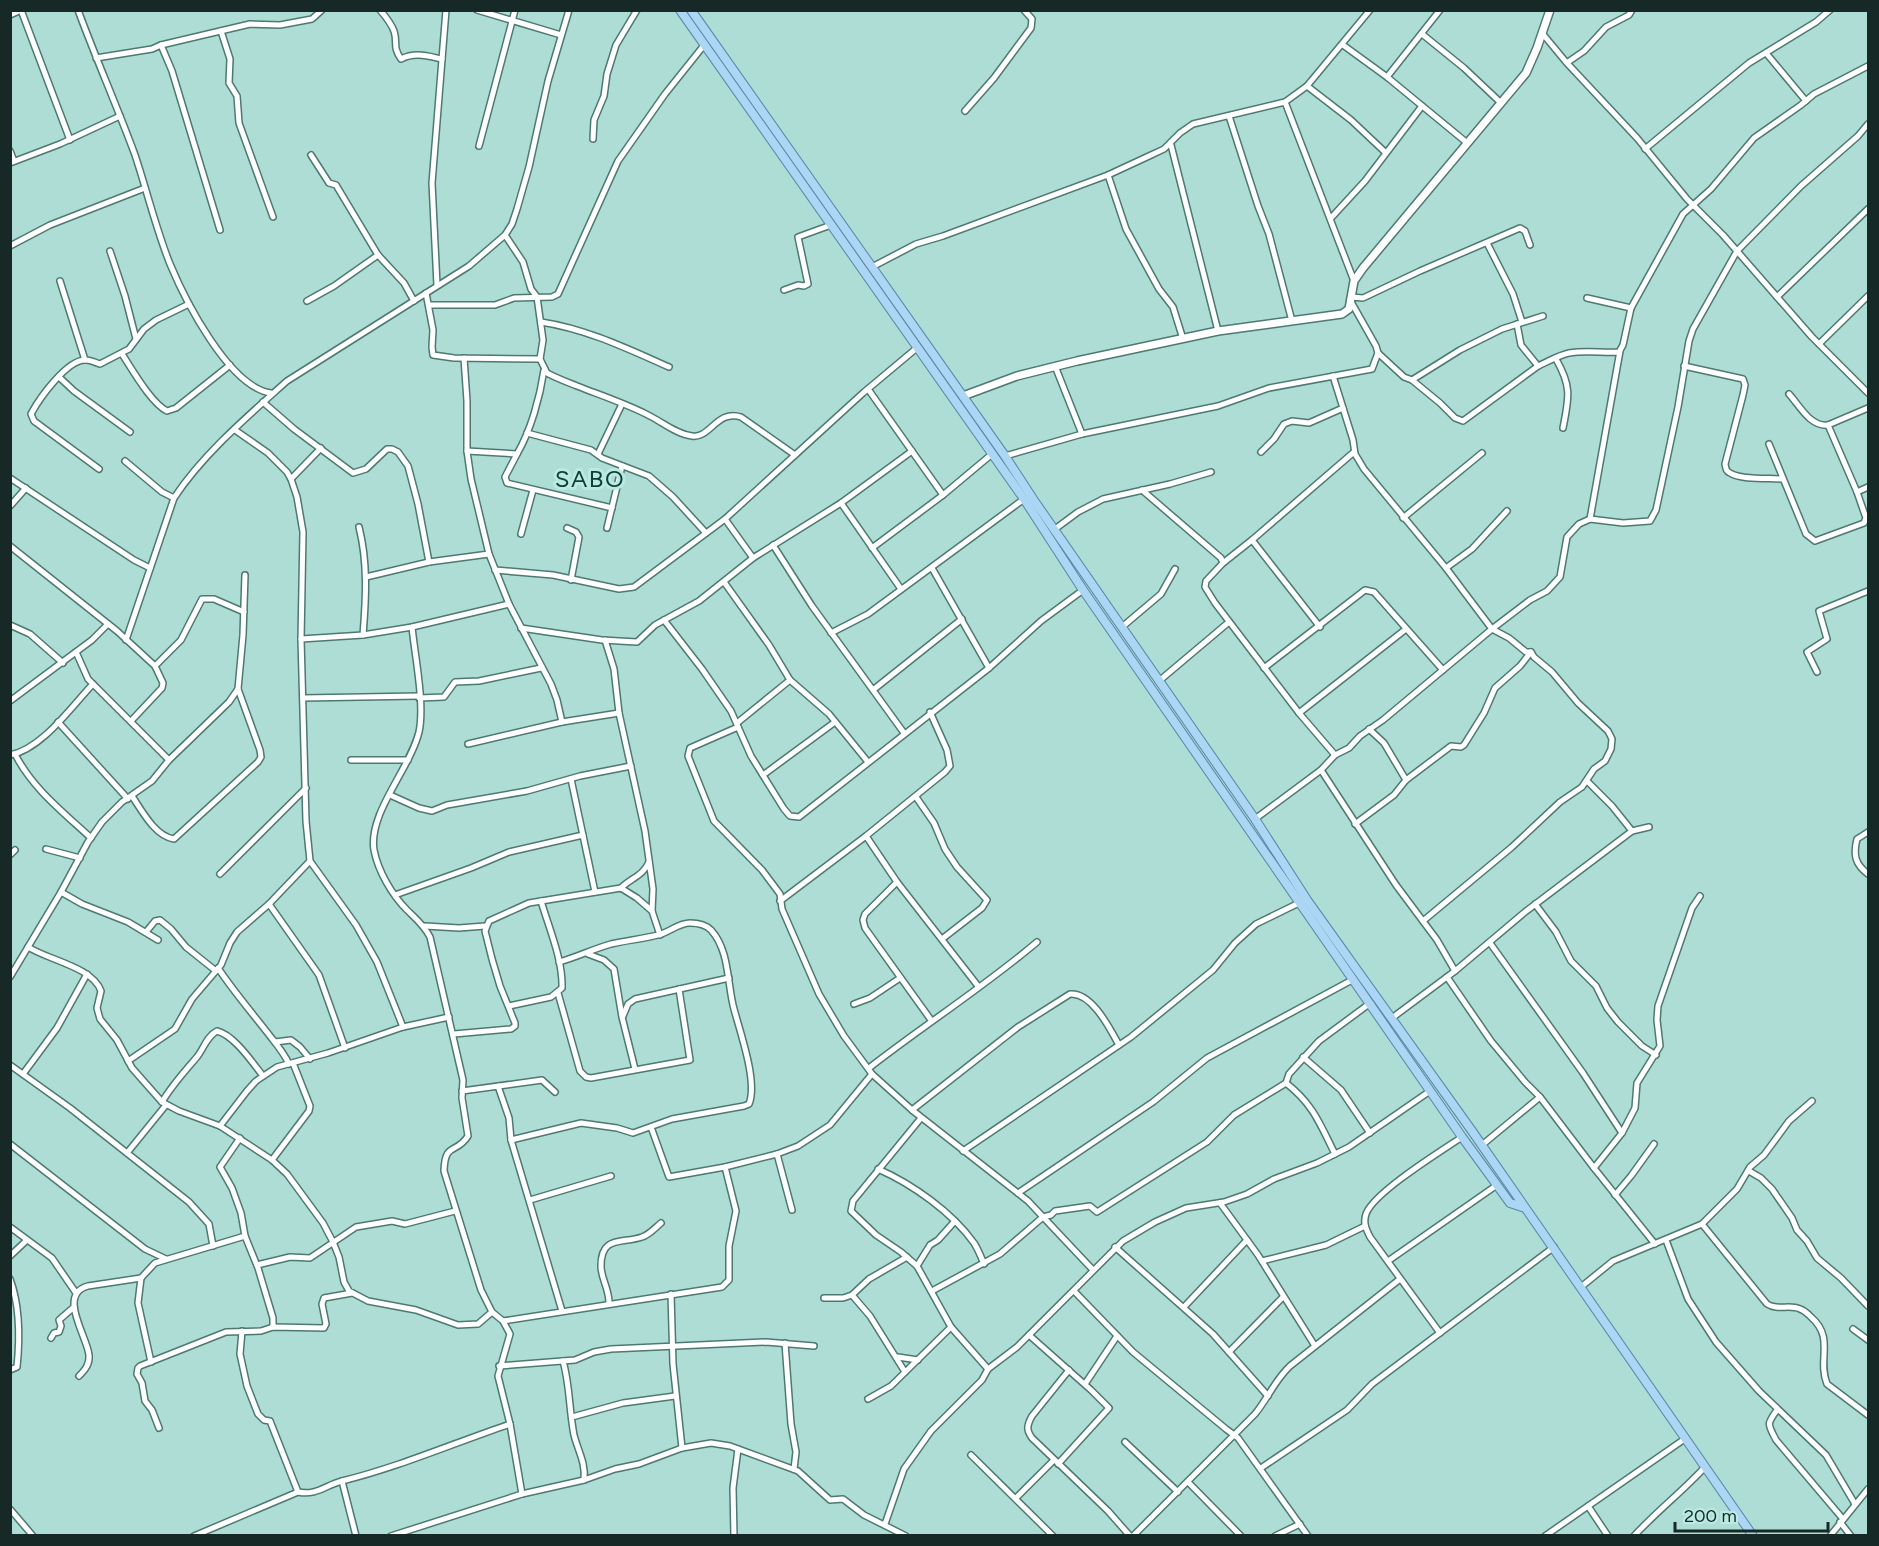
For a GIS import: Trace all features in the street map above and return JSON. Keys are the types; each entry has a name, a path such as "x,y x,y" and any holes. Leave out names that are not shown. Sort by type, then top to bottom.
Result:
{"main road":[{"path":"680,10 993,454 1083,590 1462,1137 1510,1203 1525,1209"},
{"path":"691,10 1005,456 1255,819 1307,900 1554,1247 1753,1536"}],"street":[{"path":"10,15 21,10 70,140"},
{"path":"78,10 120,116 170,263 189,304 205,332 239,376 255,387 271,393"},
{"path":"96,58 152,49 250,24 280,25 312,19 321,10"},
{"path":"380,10 390,22 395,34 395,50 401,59 410,54 417,54 442,59"},
{"path":"437,285 432,183 446,10"},
{"path":"477,10 561,35"},
{"path":"479,146 515,10"},
{"path":"126,640 174,498 202,461 271,393 469,266 505,235 512,224 529,167 548,81 569,10"},
{"path":"593,139 594,120 604,96 607,74 616,45 637,10"},
{"path":"965,111 994,78 1031,28 1032,19 1024,10"},
{"path":"1387,77 1440,10"},
{"path":"963,396 1017,376 1054,366 1218,332 1342,314 1349,309 1354,281 1363,268 1529,67 1550,10"},
{"path":"1568,62 1589,46 1606,27 1629,15 1632,10"},
{"path":"1645,149 1749,63 1816,22 1830,10"},
{"path":"872,267 916,244 1107,175 1171,144 1180,133 1193,124 1285,102 1307,87 1343,45 1366,12"},
{"path":"221,31 230,60 229,84 237,96 239,123 273,217"},
{"path":"1542,33 1687,199 1737,251 1819,344 1867,389"},
{"path":"1422,34 1464,68 1500,102"},
{"path":"429,305 495,305 514,298 552,297 558,294 618,161 659,102 705,44"},
{"path":"161,45 172,71 220,230"},
{"path":"1343,45 1387,77 1466,142"},
{"path":"1766,53 1806,101"},
{"path":"1590,519 1620,351 1631,308 1683,214 1711,189 1754,138 1833,83 1869,66"},
{"path":"1307,87 1351,120 1386,153"},
{"path":"1285,102 1354,281"},
{"path":"1331,218 1365,181 1422,106"},
{"path":"10,151 12,162 70,140 120,116"},
{"path":"1229,116 1269,234 1292,321"},
{"path":"1255,819 1321,770 1335,755 1349,748 1492,629 1553,585 1561,571 1567,537 1579,524 1590,519 1637,523 1653,517 1693,329 1737,251 1801,186 1851,143 1869,124"},
{"path":"1171,144 1218,332"},
{"path":"310,156 329,183 336,185 378,255 404,283 414,301"},
{"path":"1107,175 1126,229 1159,289 1173,308 1183,339"},
{"path":"10,246 50,225 145,188"},
{"path":"1777,297 1869,209"},
{"path":"784,290 808,284 798,237 831,225"},
{"path":"1350,298 1363,298 1520,228 1526,231 1530,245"},
{"path":"505,235 523,262 529,284 537,297 543,340 540,359 550,375 660,420 694,437 700,436 717,421 734,414 795,455"},
{"path":"1487,243 1513,294 1521,345 1538,366"},
{"path":"110,251 136,339"},
{"path":"307,301 334,286 378,255"},
{"path":"60,281 86,360"},
{"path":"426,293 433,330 433,355 464,358 540,359"},
{"path":"1819,344 1869,296"},
{"path":"1350,298 1378,353 1404,377 1412,380 1455,418 1463,422 1549,360 1569,353 1620,351"},
{"path":"1587,298 1631,308"},
{"path":"99,470 31,418 34,408 59,376 76,362 86,360 100,364 122,354 129,349 144,329 156,320 189,304"},
{"path":"1412,380 1460,350 1519,323 1543,316"},
{"path":"541,322 565,326 603,338 669,367"},
{"path":"495,570 526,572 600,586 631,588 725,519 868,389 918,347"},
{"path":"1005,456 1082,434 1204,409 1269,388 1372,369 1378,353"},
{"path":"122,354 154,400 166,411 176,408 230,365"},
{"path":"464,358 467,451 489,554 509,604 551,684 562,722"},
{"path":"1556,359 1565,373 1569,391 1563,428"},
{"path":"1054,366 1082,434"},
{"path":"1684,366 1743,379 1745,385 1725,464 1726,470 1730,474 1740,476 1782,479"},
{"path":"544,368 541,389 526,433 505,481 511,485 612,508"},
{"path":"59,376 74,391 130,432"},
{"path":"1333,376 1353,440 1354,452 1364,469 1446,568 1492,629 1509,638 1526,652 1531,652"},
{"path":"868,389 943,495"},
{"path":"1790,394 1816,424 1828,425 1869,408"},
{"path":"263,402 294,429 353,473 366,469 387,449 398,452 408,466 429,562"},
{"path":"598,454 622,404"},
{"path":"1261,452 1284,424 1292,421 1309,423 1343,408"},
{"path":"1769,444 1806,534 1815,541 1864,523 1866,518 1828,425"},
{"path":"235,430 268,453 287,472 291,479 303,532 301,639 306,821 310,861 356,925 377,963 403,1027"},
{"path":"526,433 572,444 598,454 602,459 655,480 706,533"},
{"path":"291,479 321,448"},
{"path":"467,451 517,454"},
{"path":"521,628 605,640 638,642 655,625 699,601 753,558 841,503 912,451"},
{"path":"1335,755 1299,713 1204,587 1206,581 1223,563 1354,452"},
{"path":"1403,518 1482,453"},
{"path":"872,548 993,454"},
{"path":"125,461 162,492 174,498"},
{"path":"607,528 622,466"},
{"path":"1054,529 1091,503 1210,472"},
{"path":"10,478 134,560 150,568"},
{"path":"1857,492 1869,487"},
{"path":"10,506 26,488"},
{"path":"521,534 533,490"},
{"path":"1142,490 1221,558 1223,563"},
{"path":"831,633 868,614 1024,499"},
{"path":"841,503 902,589"},
{"path":"1446,568 1472,549 1507,511"},
{"path":"725,519 753,558"},
{"path":"359,526 364,545 366,577 363,635"},
{"path":"567,528 576,532 579,537 571,580"},
{"path":"1252,540 1320,627"},
{"path":"773,545 795,582 904,733"},
{"path":"10,546 108,624 155,666 163,683 162,688 131,722"},
{"path":"366,577 429,562 489,554"},
{"path":"932,568 989,668"},
{"path":"1122,627 1157,599 1175,569"},
{"path":"58,722 160,833 174,839 261,757 238,689 245,575"},
{"path":"723,582 752,619 790,680 818,703 868,762"},
{"path":"664,620 731,711 751,756 784,809 790,816 799,817 989,668 1041,621 1083,590"},
{"path":"1264,668 1365,590 1369,590 1374,592 1443,670"},
{"path":"1818,672 1807,652 1827,639 1820,611 1869,591"},
{"path":"155,666 181,639 202,599 214,598 244,612"},
{"path":"301,639 363,635 412,627 509,604"},
{"path":"873,690 962,619"},
{"path":"1159,681 1229,622"},
{"path":"10,701 63,663 108,624"},
{"path":"10,625 22,629 35,638 63,663"},
{"path":"412,627 421,716 418,733 408,760 378,817 374,833 374,850 383,876 395,895 424,926 436,960 454,1034 463,1080 462,1091 468,1136 461,1144 445,1154 444,1171 481,1290 492,1312 503,1321 510,1334 498,1376 510,1424 522,1494"},
{"path":"1299,713 1406,629"},
{"path":"605,640 614,669 619,713 650,861 653,889 652,911 660,935"},
{"path":"76,652 93,684 169,760"},
{"path":"1355,824 1394,795 1406,780 1451,746 1464,745 1484,713 1495,688 1520,666 1531,652"},
{"path":"1423,921 1512,848 1560,801 1582,787 1608,756 1612,744 1611,735 1531,652"},
{"path":"303,698 444,697 455,682 479,681 541,668"},
{"path":"790,680 737,725 690,748 688,756 714,821 762,870 780,894 782,909 828,1012 870,1071 921,1118 1018,1193 1093,1270"},
{"path":"91,838 40,790 13,754 37,744 93,684"},
{"path":"10,977 91,838 114,809 152,780 169,760 230,702 238,689"},
{"path":"780,901 916,797 950,766 947,750 930,712"},
{"path":"468,744 562,722 619,713"},
{"path":"763,776 835,722"},
{"path":"1370,729 1384,743 1406,780"},
{"path":"351,760 408,760"},
{"path":"390,795 419,808 432,811 447,804 527,791 631,766"},
{"path":"1321,770 1455,971"},
{"path":"571,779 595,892"},
{"path":"1587,782 1612,806 1632,831"},
{"path":"220,874 306,788"},
{"path":"916,797 934,823 945,849 957,867 987,900 982,908 942,939"},
{"path":"1392,1018 1455,971 1535,904 1632,831 1649,827"},
{"path":"1869,832 1857,839 1854,856 1857,863 1869,874"},
{"path":"395,895 509,852 583,835"},
{"path":"866,836 897,882 978,986"},
{"path":"46,849 80,858"},
{"path":"10,855 15,850"},
{"path":"128,1061 175,1029 192,999 217,969 237,932 269,904 310,861"},
{"path":"454,1034 511,1029 515,1026 492,959 485,927 489,921 529,903 621,888 631,879 642,875 650,861"},
{"path":"897,882 865,914 864,920 868,933 932,1020"},
{"path":"621,888 638,898 652,911"},
{"path":"61,892 82,904 128,922 158,940"},
{"path":"1594,1168 1622,1133 1635,1108 1637,1083 1656,1055 1661,1041 1656,1020 1658,1006 1692,908 1700,896"},
{"path":"963,1151 1119,1045 1213,970 1235,943 1256,924 1307,900"},
{"path":"509,1006 551,997 562,988 559,962 542,901"},
{"path":"269,904 319,975 345,1048"},
{"path":"1535,904 1556,932 1571,962 1598,989 1607,1008 1618,1022 1642,1046 1656,1055"},
{"path":"146,932 155,921 160,920 190,951 217,969 291,1063 310,1106 309,1112 272,1160"},
{"path":"512,1140 581,1123 617,1128 629,1133 672,1119 750,1104 749,1069 732,1005 729,978 722,950 710,928 702,924 678,925 660,935 610,945 559,962"},
{"path":"424,926 485,927"},
{"path":"651,1126 669,1177 725,1167 777,1154 809,1140 830,1125 870,1071 932,1020 1003,970 1037,942"},
{"path":"1490,943 1583,1073 1622,1133"},
{"path":"28,947 87,974 94,980 101,991 97,1008 100,1019 117,1040 138,1076 164,1104 220,1126 272,1160 287,1174 323,1222 339,1257 344,1282 351,1293 368,1301 416,1310 458,1325 478,1324 492,1312"},
{"path":"587,953 603,960 614,969 622,1017 635,1069"},
{"path":"23,1074 57,1028 87,974"},
{"path":"1447,977 1491,1041 1540,1097 1654,1244"},
{"path":"622,1017 628,1004 635,999 729,978"},
{"path":"854,1005 870,998 900,978"},
{"path":"1018,1193 1153,1102 1207,1058 1352,980"},
{"path":"558,993 580,1071 586,1077 591,1078 690,1060 679,989"},
{"path":"912,1110 1018,1027 1070,994 1085,998 1102,1016 1119,1045"},
{"path":"932,1291 984,1264 1014,1244 1043,1217 1055,1211 1090,1206 1096,1212 1207,1142 1234,1114 1286,1083 1289,1074 1303,1057 1330,1032 1369,1005"},
{"path":"220,1126 246,1091 277,1067 345,1048 403,1027 449,1017"},
{"path":"127,1153 164,1104 171,1085 197,1057 209,1036 217,1031 234,1041 263,1076"},
{"path":"275,1042 291,1041 300,1047 310,1059"},
{"path":"1303,1057 1341,1090 1370,1133"},
{"path":"10,1065 189,1202 204,1217 212,1232 213,1246"},
{"path":"462,1091 542,1080 555,1092"},
{"path":"1286,1083 1302,1095 1312,1108 1335,1154"},
{"path":"498,1086 562,1311"},
{"path":"885,1524 904,1469 931,1431 982,1380 988,1369 1029,1335 1115,1247 1155,1222 1186,1209 1220,1203 1247,1194 1274,1179 1317,1163 1370,1133 1430,1090"},
{"path":"1482,1145 1540,1097"},
{"path":"1581,1287 1612,1261 1702,1224 1737,1189 1789,1121 1812,1101"},
{"path":"921,1118 853,1201 851,1211 876,1235 917,1266 951,1327 988,1369"},
{"path":"1440,1333 1365,1226 1365,1217 1369,1207 1422,1164 1462,1137"},
{"path":"240,1138 220,1167 237,1202 245,1236 273,1318 273,1327"},
{"path":"10,1144 145,1249 166,1259"},
{"path":"1614,1195 1654,1144"},
{"path":"777,1154 792,1210"},
{"path":"503,1321 722,1287 729,1280 729,1246 736,1211 725,1167"},
{"path":"878,1169 915,1189 955,1221 975,1244 984,1264"},
{"path":"1749,1171 1761,1178 1772,1189 1816,1257 1869,1306"},
{"path":"530,1200 611,1176"},
{"path":"1388,1261 1497,1185"},
{"path":"1220,1203 1262,1261 1315,1346"},
{"path":"256,1265 290,1257 310,1258 356,1227 392,1221 401,1225 410,1224 455,1211"},
{"path":"917,1266 930,1245 938,1240 955,1221"},
{"path":"609,1303 608,1288 601,1270 604,1252 608,1245 613,1242 644,1237 661,1223"},
{"path":"1702,1224 1767,1304 1777,1308 1797,1307 1818,1323 1825,1340 1827,1384 1845,1396 1860,1411 1869,1415"},
{"path":"1262,1261 1326,1245 1365,1226"},
{"path":"10,1227 52,1258 76,1293"},
{"path":"151,1362 139,1312 141,1278 154,1263 245,1236"},
{"path":"10,1256 27,1240"},
{"path":"1184,1307 1247,1240"},
{"path":"1666,1240 1688,1299 1700,1320 1724,1352 1777,1410 1826,1455 1855,1504"},
{"path":"1115,1247 1184,1307 1229,1352 1268,1396"},
{"path":"1261,1468 1347,1410 1366,1389 1554,1247"},
{"path":"824,1298 843,1298 852,1295 870,1279 907,1257"},
{"path":"79,1376 86,1368 89,1354 74,1307 76,1293 88,1286 141,1278"},
{"path":"10,1279 15,1292 19,1328 17,1368 10,1370"},
{"path":"1069,1370 1028,1424 1027,1430 1032,1438 1132,1536 1255,1414 1278,1378 1400,1279"},
{"path":"1074,1291 1133,1352 1241,1441 1308,1536"},
{"path":"159,1428 152,1410 145,1401 141,1381 136,1371 140,1366 220,1334 261,1331 273,1327 324,1328 326,1324 322,1304 324,1298 351,1293"},
{"path":"671,1294 675,1396 682,1448"},
{"path":"852,1295 870,1316 905,1371"},
{"path":"1229,1352 1283,1297"},
{"path":"51,1338 54,1333 59,1332 61,1326 59,1320 74,1307"},
{"path":"868,1399 891,1386 951,1327"},
{"path":"1853,1329 1869,1340"},
{"path":"242,1331 240,1354 248,1389 258,1414 264,1420 270,1421 298,1492"},
{"path":"1016,1498 1108,1411 1107,1405 1029,1335"},
{"path":"1085,1384 1117,1336"},
{"path":"499,1366 575,1360 594,1352 611,1349 742,1342 814,1346"},
{"path":"785,1343 791,1424 796,1452 794,1469"},
{"path":"898,1357 918,1360"},
{"path":"563,1361 575,1436 584,1462 584,1480"},
{"path":"572,1417 623,1403 675,1396"},
{"path":"1777,1410 1768,1422 1776,1440 1842,1520 1851,1536"},
{"path":"194,1536 298,1492 320,1491 342,1481 382,1471 510,1424"},
{"path":"1545,1536 1686,1438"},
{"path":"1125,1442 1178,1492"},
{"path":"391,1536 522,1494 584,1480 615,1469 639,1464 682,1448 711,1443 720,1443 794,1469 830,1500 843,1500 864,1515 905,1535"},
{"path":"734,1536 733,1488 738,1449"},
{"path":"971,1455 1053,1536"},
{"path":"1634,1536 1656,1511 1684,1490 1705,1467"},
{"path":"342,1481 356,1536"},
{"path":"1188,1482 1241,1536"},
{"path":"1830,1536 1869,1489"},
{"path":"1588,1506 1608,1536"},
{"path":"10,1509 33,1536"},
{"path":"1275,1536 1300,1524"}],"district":[{"name":"SABO","path":"590,479"}]}
